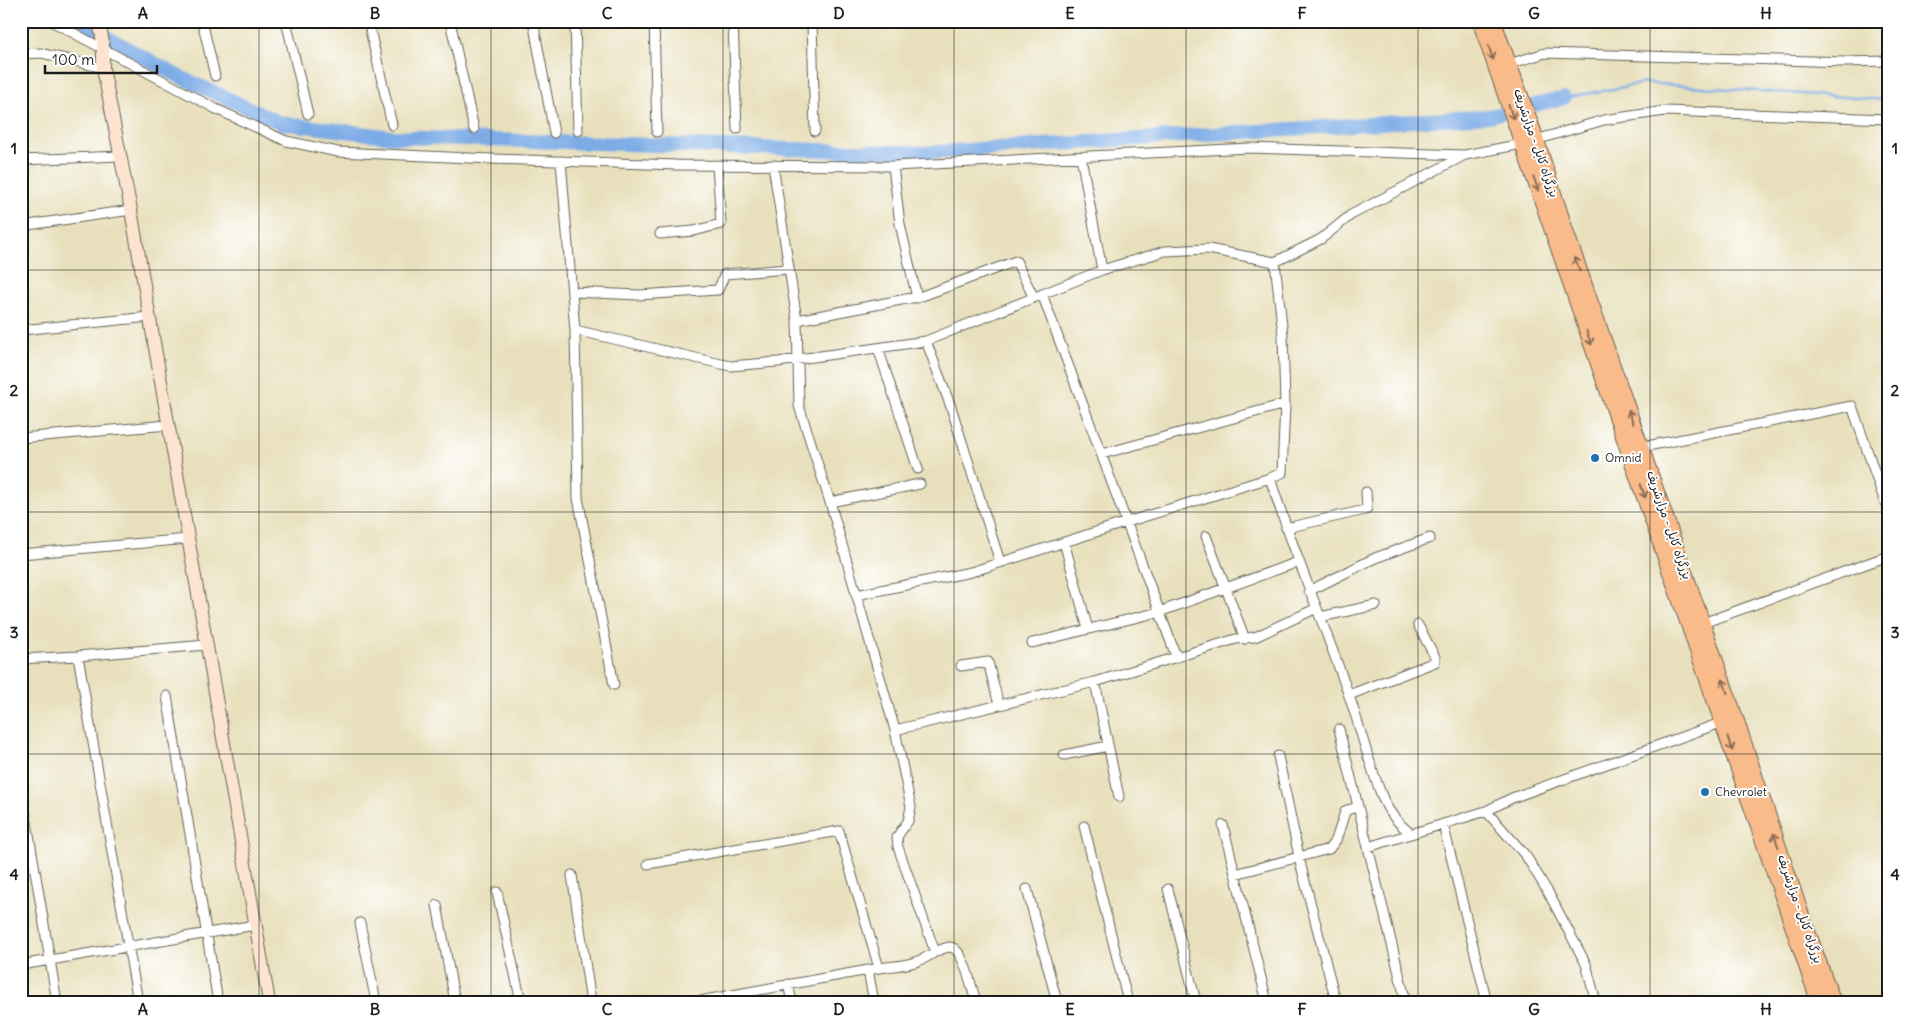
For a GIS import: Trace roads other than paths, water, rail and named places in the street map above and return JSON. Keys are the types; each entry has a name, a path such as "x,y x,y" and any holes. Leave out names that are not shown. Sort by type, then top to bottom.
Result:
{"highway":[{"name":"بزرگراه کابل - مزارشریف","path":"1480,21 1509,84 1729,719 1833,1002"},
{"name":"بزرگراه کابل - مزارشریف","path":"1494,21 1509,64 1509,84"},
{"name":"بزرگراه کابل - مزارشریف","path":"1528,139 1567,235 1703,622 1729,719 1819,1002"}],"street":[{"path":"51,21 103,46 216,109 286,141 338,152 717,165 893,166 1250,148 1465,155"},
{"path":"202,21 215,76"},
{"path":"286,21 308,114"},
{"path":"368,21 392,125"},
{"path":"450,21 474,129"},
{"path":"533,21 554,134"},
{"path":"575,21 578,131"},
{"path":"654,21 657,132"},
{"path":"733,21 737,129"},
{"path":"812,21 815,131"},
{"path":"101,24 103,68 130,210 269,1002"},
{"path":"21,54 41,53 103,68"},
{"path":"1509,64 1545,54 1845,62 1888,61"},
{"path":"575,330 730,366 778,362 926,341 1102,270 1165,251 1208,249 1275,262 1320,239 1351,214 1465,155 1604,120 1665,111 1888,119"},
{"path":"21,160 120,156"},
{"path":"1081,157 1102,270"},
{"path":"561,161 575,330 578,498 614,685"},
{"path":"660,234 694,231 721,224 717,165"},
{"path":"773,165 797,320 798,406 830,502 895,730 911,807 908,821 897,837 898,847 936,952"},
{"path":"893,166 900,224 917,298"},
{"path":"21,226 130,210"},
{"path":"797,320 917,298 1016,261 1038,296 1102,454 1176,656"},
{"path":"856,595 972,572 1270,478 1283,472 1285,404 1283,334 1275,262"},
{"path":"572,292 640,295 718,290 725,274 788,269"},
{"path":"21,330 149,317"},
{"path":"926,341 951,406 1000,562"},
{"path":"878,348 918,469"},
{"path":"1102,454 1285,404"},
{"path":"1642,447 1852,406 1888,511"},
{"path":"21,438 168,426"},
{"path":"1270,478 1298,562 1319,612 1349,695 1384,802 1395,821 1410,833"},
{"path":"830,502 920,484"},
{"path":"1286,528 1365,510 1367,508 1366,492"},
{"path":"1206,536 1246,639"},
{"path":"1309,591 1376,558 1430,538"},
{"path":"21,554 188,539"},
{"path":"1064,542 1088,629"},
{"path":"1703,622 1888,556"},
{"path":"1032,643 1159,612 1298,562"},
{"path":"895,730 1095,682 1236,639 1255,637 1319,612 1376,605"},
{"path":"1349,695 1435,662 1435,658 1418,625"},
{"path":"21,659 206,645"},
{"path":"78,656 138,1002"},
{"path":"961,666 988,662 999,705"},
{"path":"1095,682 1119,797"},
{"path":"167,696 218,1002"},
{"path":"1368,847 1486,811 1512,798 1729,719"},
{"path":"1338,729 1406,1002"},
{"path":"1064,755 1108,746"},
{"path":"1278,756 1299,858 1336,1002"},
{"path":"21,787 57,1002"},
{"path":"1235,874 1329,849 1336,840 1345,812 1358,807"},
{"path":"1486,811 1526,856 1548,892 1586,964 1596,1002"},
{"path":"1443,824 1487,1002"},
{"path":"1223,825 1268,1002"},
{"path":"1084,826 1128,1002"},
{"path":"648,864 839,831 879,968"},
{"path":"572,875 591,1002"},
{"path":"1027,889 1057,1002"},
{"path":"1168,890 1196,1002"},
{"path":"497,892 521,1002"},
{"path":"437,905 455,1002"},
{"path":"360,922 376,1002"},
{"path":"21,965 255,925"},
{"path":"694,1002 879,968 906,965 923,961 936,952 949,947 956,949 962,955 976,1002"},
{"path":"868,970 874,1002"},
{"path":"788,984 792,1002"}],"waterway":[{"path":"78,21 174,74 281,123 393,137 923,153 1490,116 1564,98"},
{"path":"1564,98 1645,83 1888,100"}],"place":[{"name":"Omnid","path":"1595,458"},
{"name":"Chevrolet","path":"1705,792"}]}
